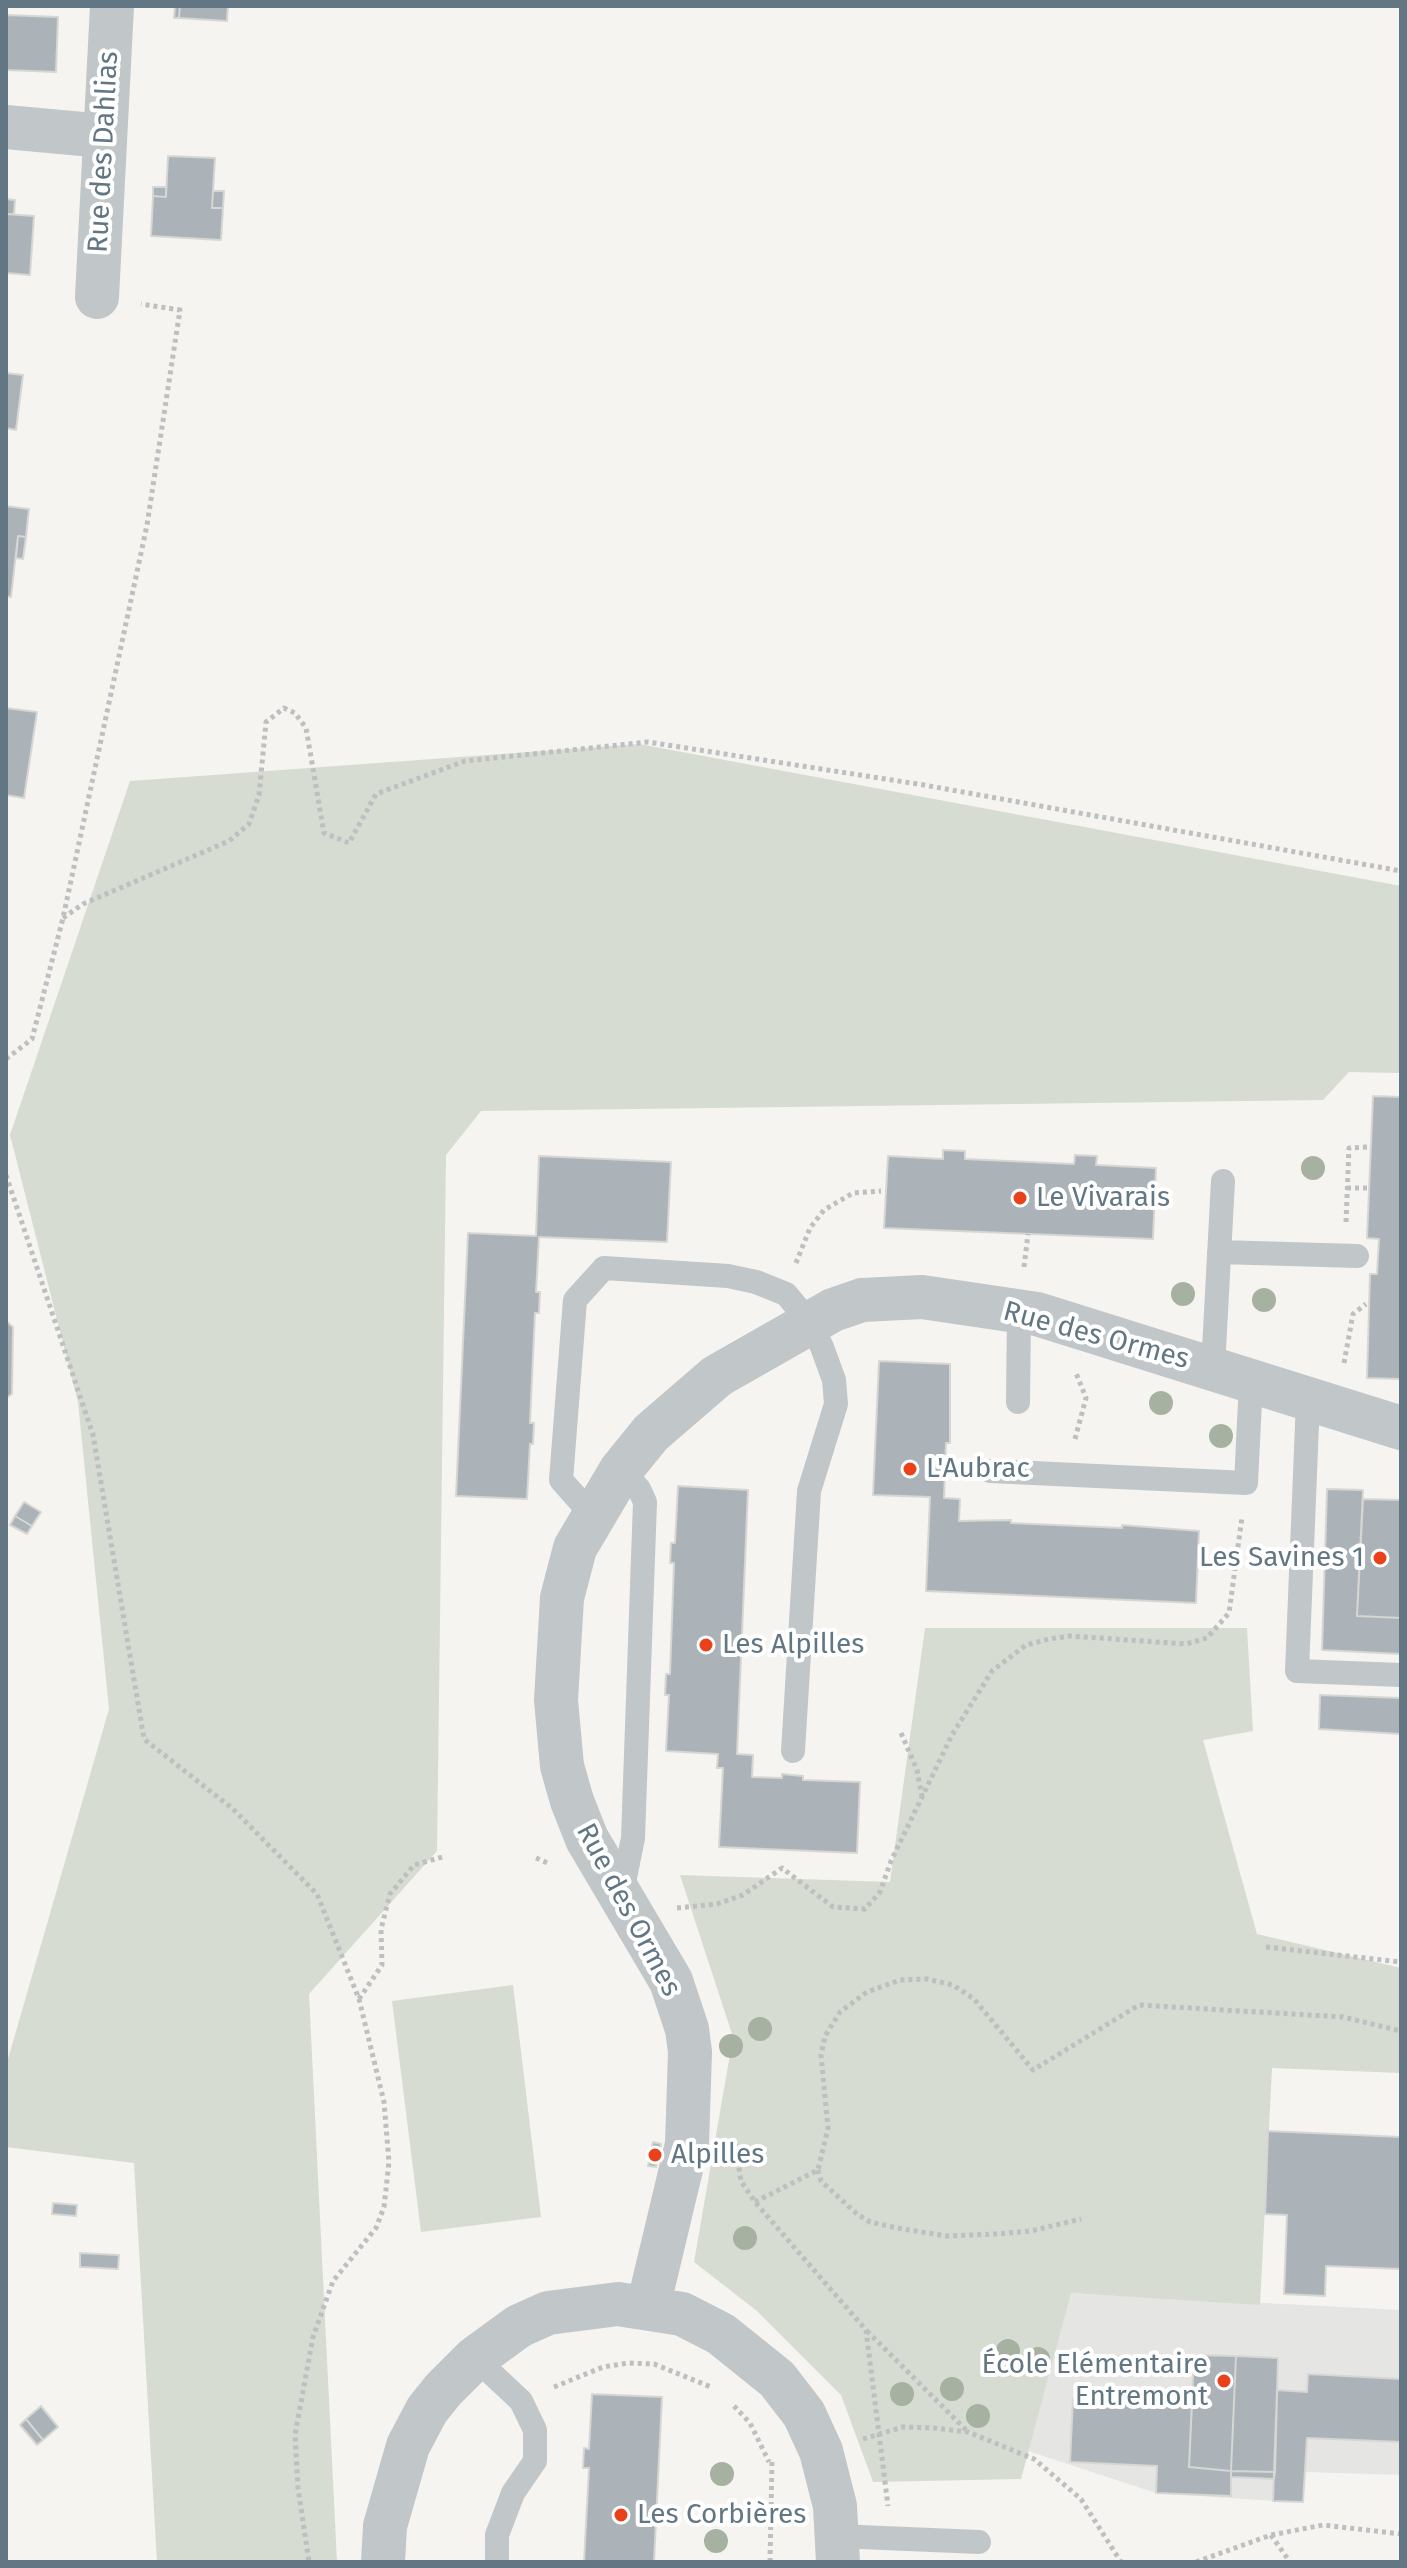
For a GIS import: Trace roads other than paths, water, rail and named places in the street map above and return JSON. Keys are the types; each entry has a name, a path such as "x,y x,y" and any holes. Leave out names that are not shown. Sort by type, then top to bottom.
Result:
{"street":[{"name":"Rue des Dahlias","path":"97,297 112,6"},
{"path":"6,127 104,136"},
{"name":"Rue des Ormes","path":"648,2307 687,2144 690,2052 687,2029 671,1981 631,1908 587,1839 562,1766 556,1700 562,1598 575,1548 621,1470 651,1433 798,1309 862,1300 922,1297 1019,1312 1232,1374 1401,1428"},
{"path":"383,2562 385,2526 408,2446 427,2410 475,2358 519,2326 548,2313 588,2306 648,2307 682,2314 721,2334 777,2379 804,2414 821,2451 835,2506 837,2549"}],"lane":[{"path":"990,1471 1246,1483 1219,1252 1223,1181"},
{"path":"1219,1252 1351,1256"},
{"path":"593,1516 561,1480 575,1300 604,1268 728,1276 798,1309 834,1380 836,1404 809,1491 793,1751"},
{"path":"1018,1402 1019,1312"},
{"path":"1322,1405 1297,1671 1401,1675"},
{"path":"621,1470 639,1489 645,1502 631,1908"},
{"path":"475,2358 521,2401 535,2430 535,2461 513,2493 497,2535 497,2562"},
{"path":"837,2549 893,2538 979,2542"}],"place":[{"name":"Le Vivarais","path":"1020,1198"},
{"name":"L'Aubrac","path":"910,1469"},
{"name":"Les Savines 1","path":"1380,1558"},
{"name":"Les Alpilles","path":"706,1645"},
{"name":"Alpilles","path":"655,2155"},
{"name":"École Elémentaire Entremont","path":"1224,2381"},
{"name":"Les Corbières","path":"621,2515"}]}
